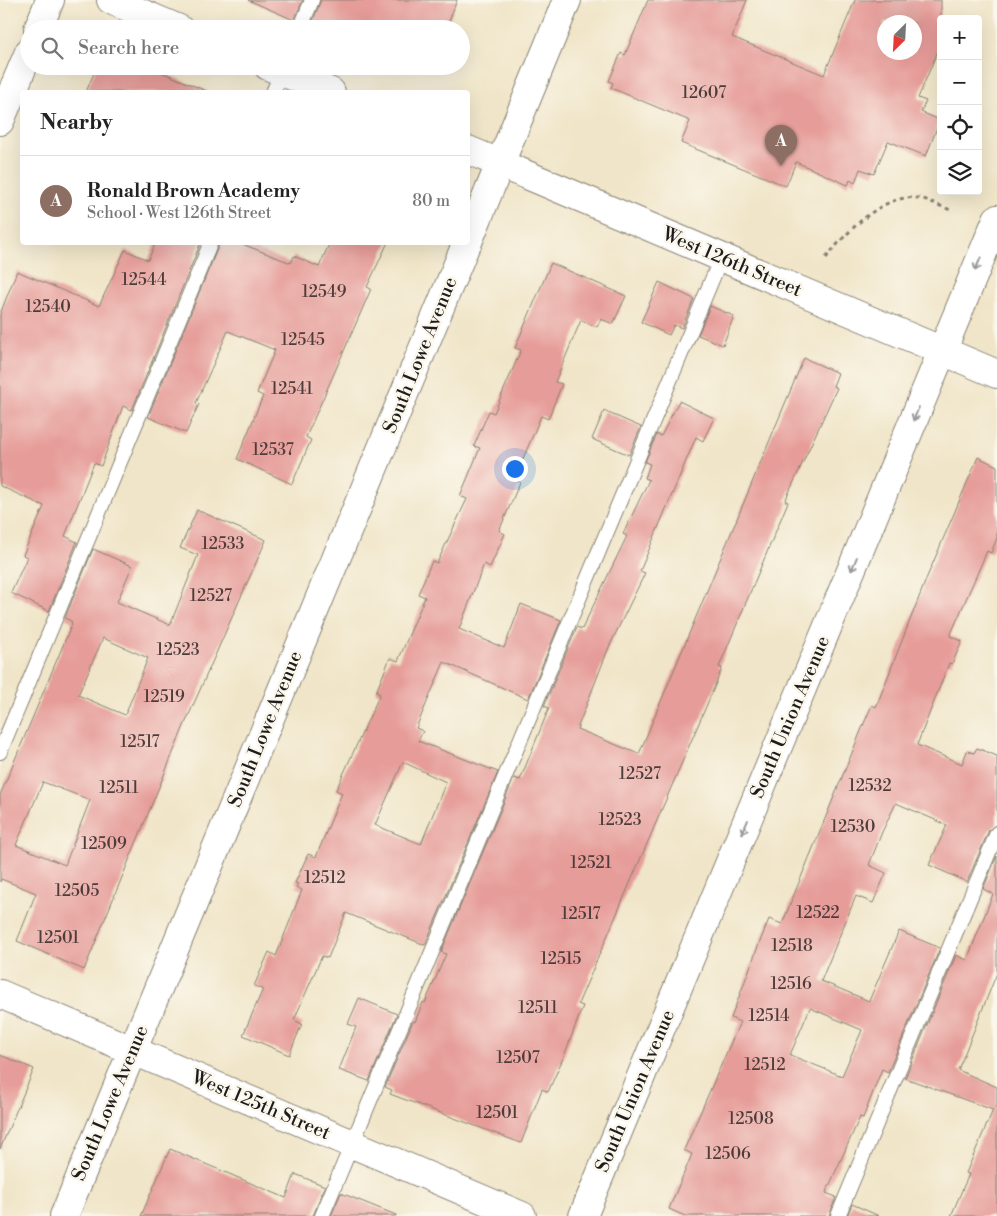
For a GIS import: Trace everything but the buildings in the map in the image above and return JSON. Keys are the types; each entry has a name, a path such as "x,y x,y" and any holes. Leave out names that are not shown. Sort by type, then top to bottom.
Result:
{"street":[{"path":"42,20 50,0"},
{"path":"111,0 158,20"},
{"name":"South Lowe Avenue","path":"470,235 567,0"},
{"path":"0,121 20,73"},
{"path":"280,75 325,90"},
{"name":"West 126th Street","path":"470,151 997,374"},
{"name":"South Union Avenue","path":"583,1216 997,219"},
{"name":"South Lowe Avenue","path":"64,1216 466,245"},
{"name":"West 125th Street","path":"0,994 522,1216"}],"lane":[{"path":"304,20 312,0"},
{"path":"0,752 210,245"},
{"path":"322,1216 721,258"},
{"path":"838,1216 997,833"}],"path":[{"path":"826,258 850,228 892,200 919,198 952,210"}],"place":[{"name":"Ronald Brown Academy","path":"781,166"}]}
